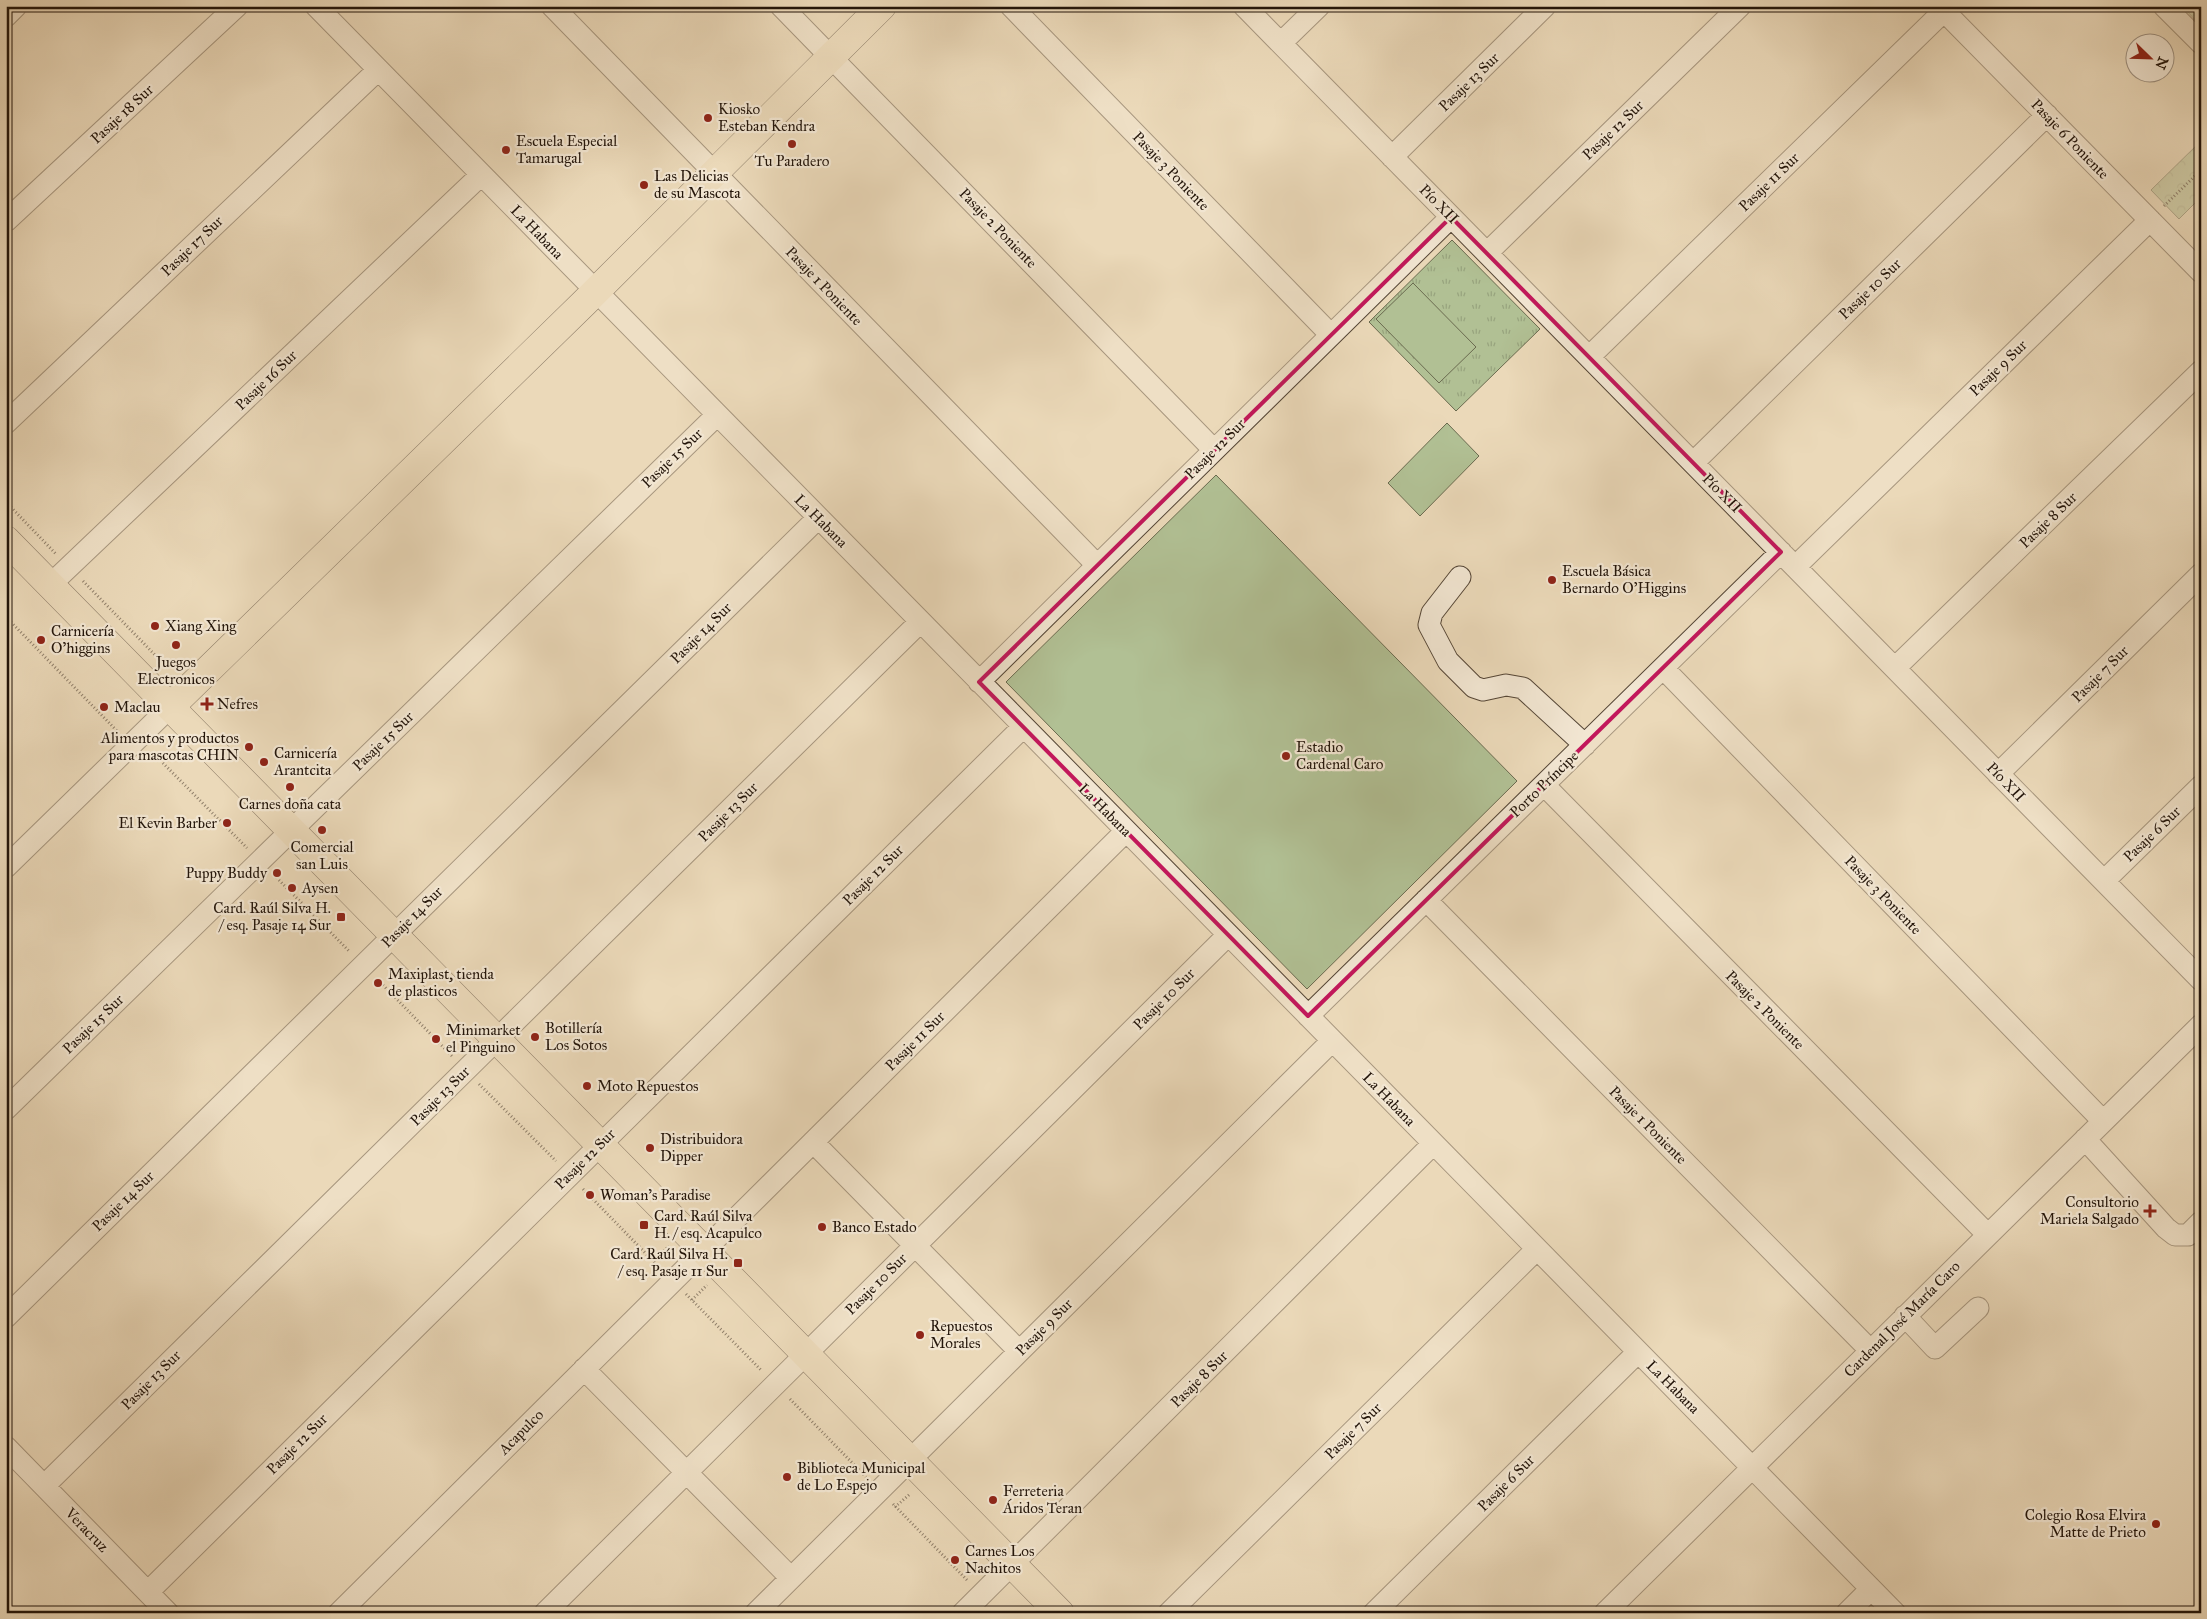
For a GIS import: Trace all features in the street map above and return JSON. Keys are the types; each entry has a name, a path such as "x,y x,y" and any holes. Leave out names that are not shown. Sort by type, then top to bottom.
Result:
{"main road":[{"path":"170,707 595,291 882,6"},
{"path":"6,540 1060,1613"}],"street":[{"path":"6,16 16,6"},
{"name":"Pasaje 18 Sur","path":"6,221 238,6"},
{"name":"La Habana","path":"316,6 1895,1613"},
{"name":"Pasaje 1 Poniente","path":"552,6 1097,565"},
{"name":"Pasaje 2 Poniente","path":"782,6 1214,450"},
{"name":"Pasaje 3 Poniente","path":"1011,6 1331,335"},
{"name":"Pío XII","path":"1244,6 2201,980"},
{"path":"1281,44 1319,6"},
{"name":"Pasaje 13 Sur","path":"1392,157 1545,6"},
{"name":"Pasaje 12 Sur","path":"1487,253 1740,6"},
{"path":"2164,6 2201,43"},
{"name":"Pasaje 6 Poniente","path":"1944,8 2047,116 2201,272"},
{"name":"Pasaje 11 Sur","path":"1589,357 1944,8"},
{"name":"Pasaje 17 Sur","path":"6,423 378,70"},
{"name":"Pasaje 10 Sur","path":"1693,463 2047,116"},
{"name":"Pasaje 16 Sur","path":"50,585 481,175"},
{"name":"Pasaje 12 Sur","path":"979,682 1451,217"},
{"name":"Pasaje 9 Sur","path":"1788,559 2150,220"},
{"name":"Pasaje 8 Sur","path":"1895,668 2201,371"},
{"name":"Pasaje 15 Sur","path":"6,1110 716,415"},
{"name":"Pasaje 14 Sur","path":"6,1316 818,518"},
{"name":"Porto Príncipe","path":"1308,1016 1663,668 1788,559"},
{"name":"Pasaje 7 Sur","path":"1998,774 2201,574"},
{"path":"1460,577 1432,613 1429,625 1448,661 1474,686 1483,690 1506,685 1523,688 1585,745"},
{"name":"Pasaje 13 Sur","path":"44,1486 920,622"},
{"name":"Pasaje 3 Poniente","path":"1663,668 2103,1121"},
{"path":"9,858 170,707"},
{"name":"Pasaje 12 Sur","path":"148,1592 1023,727"},
{"name":"Pasaje 2 Poniente","path":"1544,785 1988,1234"},
{"name":"Pasaje 6 Sur","path":"2104,881 2201,786"},
{"name":"Pasaje 11 Sur","path":"704,1250 1126,831"},
{"name":"Pasaje 1 Poniente","path":"1426,900 1870,1350"},
{"name":"Pasaje 10 Sur","path":"545,1613 1228,935"},
{"name":"Cardenal José María Caro","path":"1605,1613 2201,1025"},
{"name":"Pasaje 9 Sur","path":"756,1613 1332,1041"},
{"path":"2085,1138 2166,1228 2175,1235 2188,1235 2201,1222"},
{"path":"813,1142 1019,1351"},
{"name":"Pasaje 8 Sur","path":"963,1613 1433,1144"},
{"name":"Pasaje 7 Sur","path":"1169,1613 1537,1249"},
{"name":"Acapulco","path":"339,1613 704,1250"},
{"path":"1906,1316 1935,1348 1978,1308"},
{"name":"Pasaje 6 Sur","path":"1374,1613 1638,1352"},
{"path":"584,1369 791,1578"},
{"name":"Veracruz","path":"6,1447 168,1613"},
{"path":"1847,1613 1871,1589"}],"path":[{"path":"2150,220 2201,170"},
{"path":"6,617 131,745 155,754 982,1595"}],"highlighted area":[{"path":"1451,217 1781,552 1308,1016 979,682"}],"green space":[{"path":"2182,6 2201,6 2201,26"},
{"path":"2201,141 2201,197 2179,219 2151,190"},
{"path":"1452,240 1540,329 1456,411 1369,322"},
{"path":"1413,283 1476,347 1439,383 1376,319"},
{"path":"1447,423 1479,456 1420,516 1388,483"},
{"name":"Estadio Cardenal Caro","path":"1216,475 1517,781 1307,989 1006,682"}],"place":[{"name":"Kiosko Esteban Kendra","path":"708,118"},
{"name":"Tu Paradero","path":"792,144"},
{"name":"Escuela Especial Tamarugal","path":"506,150"},
{"name":"Las Delicias de su Mascota","path":"644,185"},
{"name":"Escuela Básica Bernardo O'Higgins","path":"1552,580"},
{"name":"Xiang Xing","path":"155,626"},
{"name":"Carnicería O'higgins","path":"41,640"},
{"name":"Juegos Electronicos","path":"176,645"},
{"name":"Nefres","path":"207,704"},
{"name":"Maclau","path":"104,707"},
{"name":"Alimentos y productos para mascotas CHIN","path":"249,747"},
{"name":"Estadio Cardenal Caro","path":"1286,756"},
{"name":"Carnicería Arantcita","path":"264,762"},
{"name":"Carnes doña cata","path":"290,787"},
{"name":"El Kevin Barber","path":"227,823"},
{"name":"Comercial san Luis","path":"322,830"},
{"name":"Puppy Buddy","path":"277,873"},
{"name":"Aysen","path":"292,888"},
{"name":"Card. Raúl Silva H. / esq. Pasaje 14 Sur","path":"341,917"},
{"name":"Maxiplast, tienda de plasticos","path":"378,983"},
{"name":"Botillería Los Sotos","path":"535,1037"},
{"name":"Minimarket el Pinguino","path":"436,1039"},
{"name":"Moto Repuestos","path":"587,1086"},
{"name":"Distribuidora Dipper","path":"650,1148"},
{"name":"Woman's Paradise","path":"590,1195"},
{"name":"Consultorio Mariela Salgado","path":"2150,1211"},
{"name":"Card. Raúl Silva H. / esq. Acapulco","path":"644,1225"},
{"name":"Banco Estado","path":"822,1227"},
{"name":"Card. Raúl Silva H. / esq. Pasaje 11 Sur","path":"738,1263"},
{"name":"Repuestos Morales","path":"920,1335"},
{"name":"Biblioteca Municipal de Lo Espejo","path":"787,1477"},
{"name":"Ferreteria Áridos Teran","path":"993,1500"},
{"name":"Colegio Rosa Elvira Matte de Prieto","path":"2156,1524"},
{"name":"Carnes Los Nachitos","path":"955,1560"}]}
